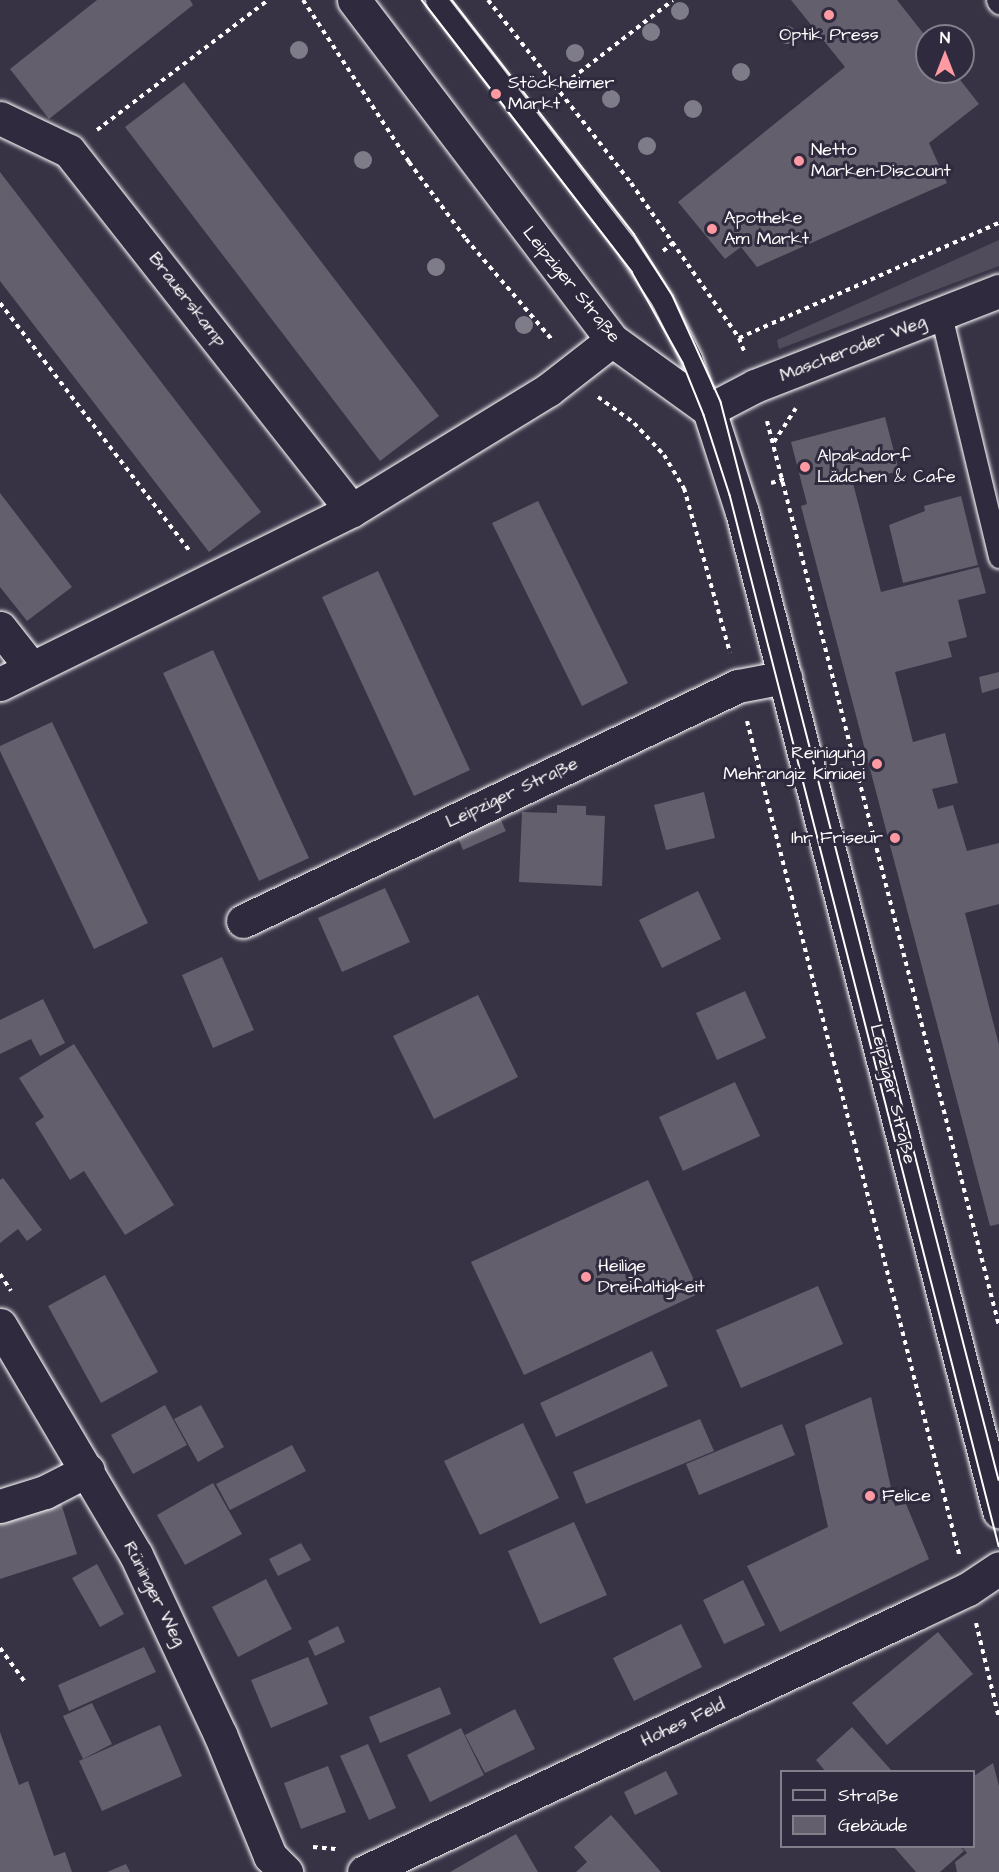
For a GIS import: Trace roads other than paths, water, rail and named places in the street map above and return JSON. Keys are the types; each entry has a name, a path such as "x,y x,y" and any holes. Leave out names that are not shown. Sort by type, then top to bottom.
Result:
{"street":[{"name":"Leipziger Straße","path":"354,0 612,340 709,410 737,493 999,1511"},
{"name":"Brauerskamp","path":"0,118 69,151 352,510"},
{"name":"Mascheroder Weg","path":"709,410 755,386 999,291"},
{"path":"0,684 30,666 212,580 352,510 548,390 612,340"},
{"path":"0,628 30,666"},
{"name":"Leipziger Straße","path":"243,921 738,686 785,677"},
{"name":"Rüninger Weg","path":"0,1325 88,1470 177,1639 270,1856 286,1872"},
{"path":"0,1506 45,1492 88,1470"},
{"name":"Hohes Feld","path":"355,1861 968,1589 999,1568"}],"lane":[{"path":"436,0 624,243 662,300 691,358 709,410"},
{"path":"941,315 999,557"}],"tram line":[{"path":"422,0 632,272 683,363 704,415 730,495 999,1546"},
{"path":"452,0 634,234 673,296 721,402 999,1480"}],"place":[{"name":"Optik Press","path":"829,15"},
{"name":"Stöckheimer Markt","path":"496,94"},
{"name":"Netto Marken-Discount","path":"799,161"},
{"name":"Apotheke Am Markt","path":"712,229"},
{"name":"Alpakadorf Lädchen & Cafe","path":"805,467"},
{"name":"Reinigung Mehrangiz Kimiaei","path":"877,764"},
{"name":"Ihr Friseur","path":"895,838"},
{"name":"Heilige Dreifaltigkeit","path":"586,1277"},
{"name":"Felice","path":"870,1496"}]}
